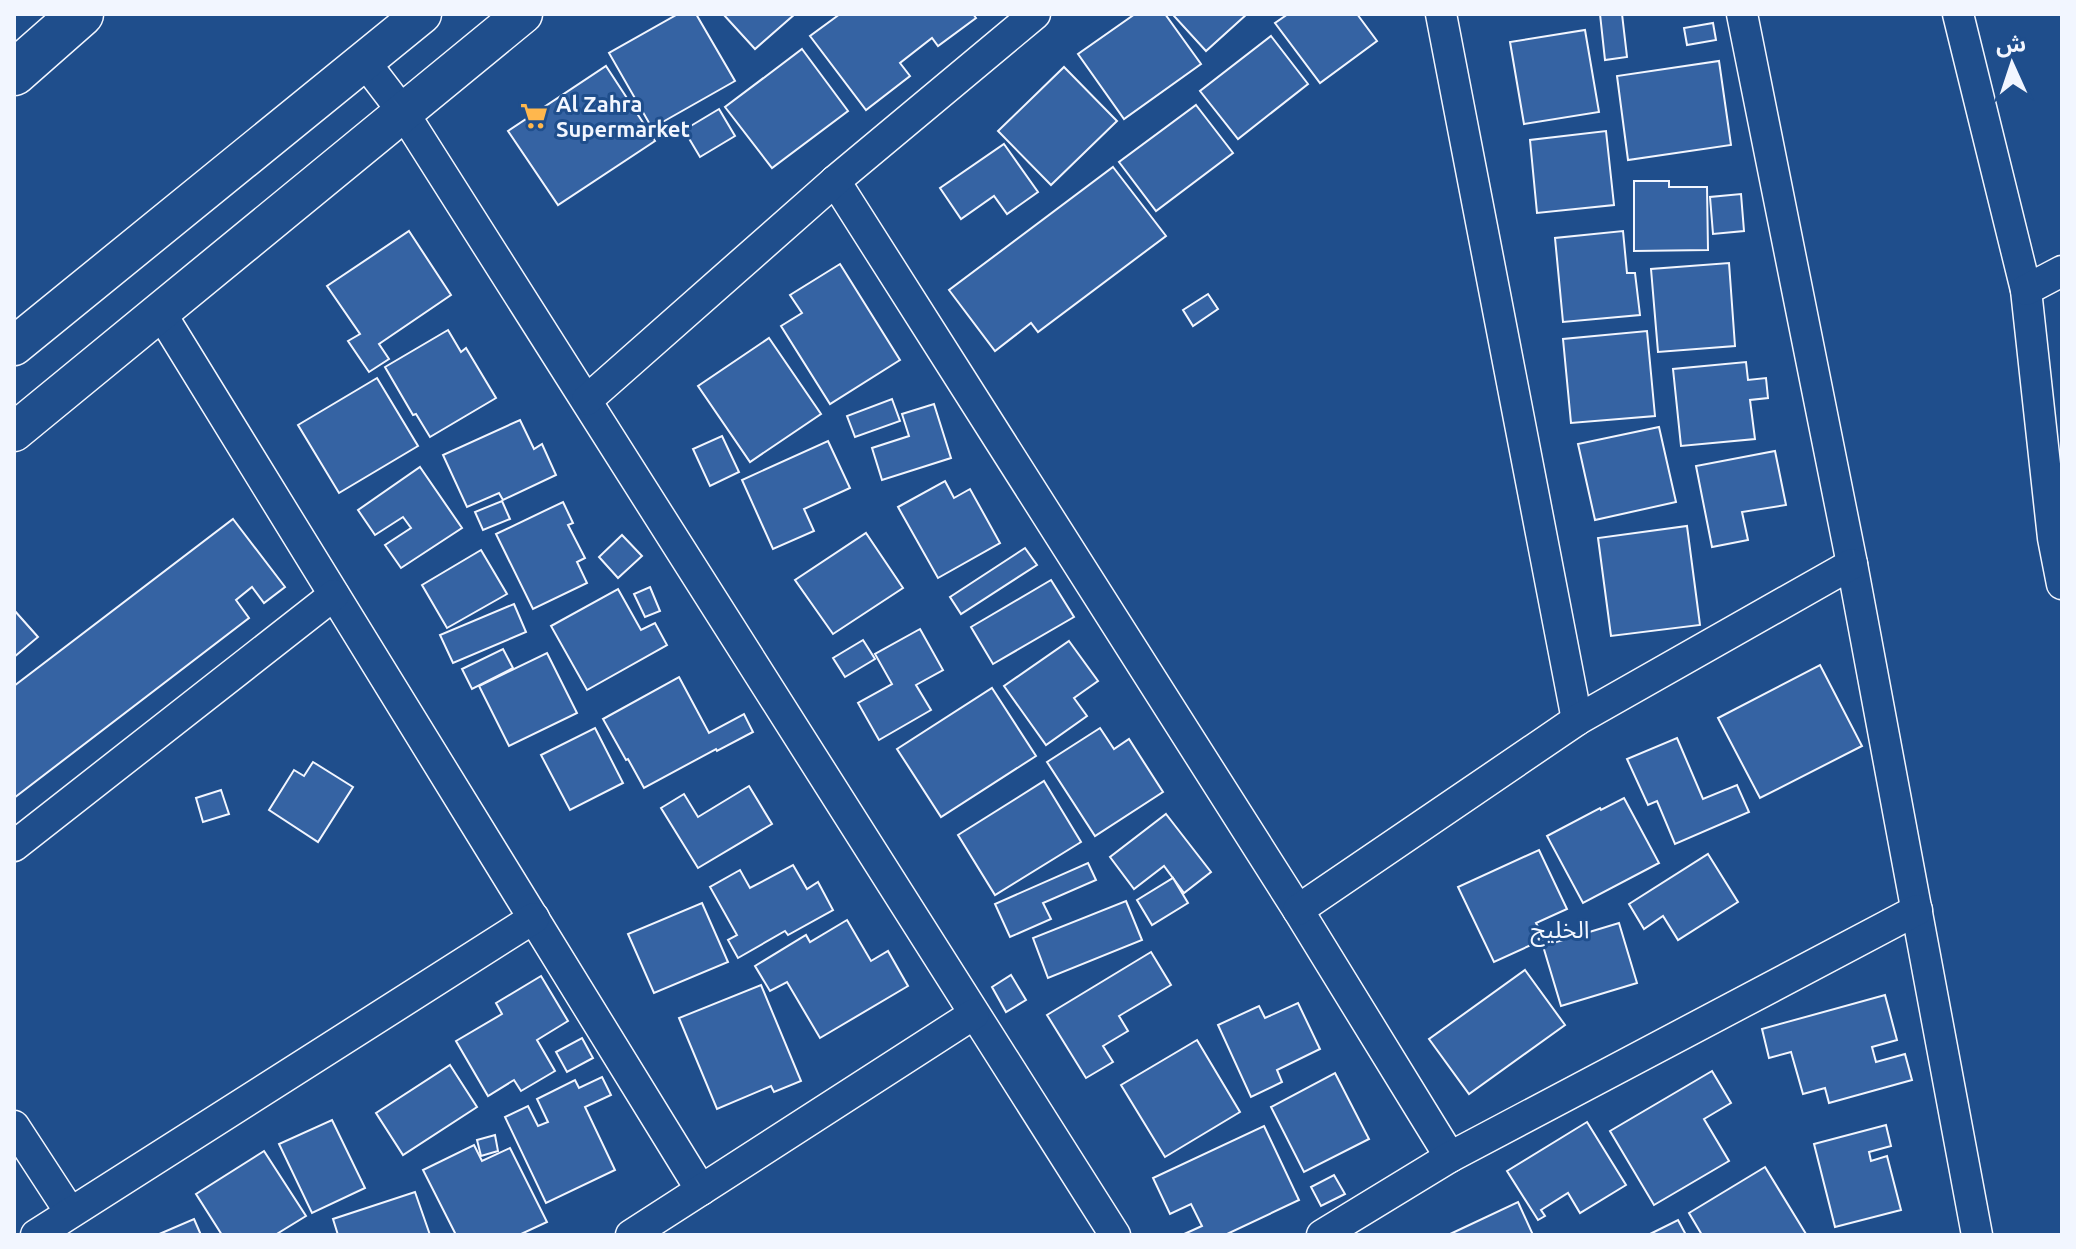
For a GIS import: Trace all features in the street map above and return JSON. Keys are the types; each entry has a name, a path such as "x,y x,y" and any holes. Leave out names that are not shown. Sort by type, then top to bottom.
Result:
{"main road":[{"path":"14,73 81,14"}],"street":[{"path":"14,346 422,14"},
{"path":"14,432 523,14"},
{"path":"587,400 835,181 1035,14"},
{"path":"1441,14 1577,720"},
{"path":"1742,14 1852,564 1977,1235"},
{"path":"1958,14 2026,290 2053,538 2062,584"},
{"path":"364,61 403,112 1115,1235"},
{"path":"835,181 1298,910 1450,1157"},
{"path":"2026,290 2062,271"},
{"path":"160,312 701,1190"},
{"path":"1298,910 1577,720 1852,564"},
{"path":"14,846 334,595"},
{"path":"1322,1235 1450,1157 1917,910"},
{"path":"36,1235 534,918"},
{"path":"631,1235 974,1014"},
{"path":"14,1126 70,1212"}],"building":[{"path":"678,14 696,14 735,81 652,128 609,53"},
{"path":"723,14 795,14 755,49"},
{"path":"840,14 973,14 976,18 938,46 932,38 900,63 910,76 866,110 810,36"},
{"path":"1135,14 1165,14 1201,64 1124,119 1078,54"},
{"path":"1247,14 1206,51 1174,16"},
{"path":"1288,14 1357,14 1377,41 1320,83 1275,23"},
{"path":"1600,14 1622,14 1627,57 1605,60"},
{"path":"1713,23 1716,40 1687,45 1684,28"},
{"path":"1585,30 1599,112 1524,124 1510,42"},
{"path":"1271,36 1308,84 1238,139 1200,91"},
{"path":"802,49 848,111 772,168 725,107"},
{"path":"1719,61 1731,145 1628,160 1617,76"},
{"path":"606,66 655,141 558,205 508,131"},
{"path":"1064,67 1117,121 1051,185 998,131"},
{"path":"1196,105 1233,153 1156,211 1119,162"},
{"path":"719,109 735,136 700,157 684,130"},
{"path":"1606,131 1614,205 1537,213 1530,140"},
{"path":"1004,144 1038,192 1007,214 994,196 961,219 940,188"},
{"path":"1113,167 1166,236 1038,332 1031,323 995,351 949,290"},
{"path":"1634,181 1669,181 1669,187 1707,187 1708,250 1634,251"},
{"path":"1741,194 1744,231 1713,234 1710,197"},
{"path":"409,231 451,295 379,344 389,359 369,372 348,341 360,334 327,286"},
{"path":"1623,231 1627,273 1635,273 1640,315 1563,322 1555,238"},
{"path":"1729,263 1735,346 1658,352 1651,269"},
{"path":"840,264 900,360 830,404 781,326 802,313 790,295"},
{"path":"1208,294 1218,309 1193,326 1183,310"},
{"path":"448,330 461,352 466,348 496,398 430,437 416,414 413,415 385,367"},
{"path":"1647,331 1655,416 1571,423 1563,339"},
{"path":"769,338 821,414 750,462 698,386"},
{"path":"1746,362 1748,380 1766,378 1768,398 1750,400 1755,439 1681,446 1673,369"},
{"path":"377,378 418,446 339,493 298,425"},
{"path":"892,399 900,421 855,437 847,416"},
{"path":"934,404 951,458 882,480 872,448 909,436 902,414"},
{"path":"520,420 534,449 542,444 556,475 503,500 499,493 467,507 443,455"},
{"path":"1659,427 1676,502 1595,520 1578,444"},
{"path":"722,436 739,472 710,486 693,449"},
{"path":"828,441 850,488 804,509 814,531 773,549 742,480"},
{"path":"1775,451 1786,505 1742,512 1748,540 1712,547 1696,466"},
{"path":"420,467 462,528 401,568 385,545 411,528 403,517 375,535 358,510"},
{"path":"945,481 954,498 970,489 1000,543 938,578 898,507"},
{"path":"502,501 510,519 483,530 475,512"},
{"path":"563,502 573,523 568,525 585,558 577,562 587,583 533,609 496,534"},
{"path":"233,519 285,587 264,603 252,587 236,600 249,618 14,798 14,686"},
{"path":"1687,526 1700,625 1611,636 1598,538"},
{"path":"866,533 903,588 833,634 795,580"},
{"path":"622,535 642,556 618,578 599,557"},
{"path":"1025,548 1037,565 961,614 950,597"},
{"path":"481,550 507,594 447,628 422,585"},
{"path":"1051,580 1074,617 993,664 971,627"},
{"path":"650,587 660,611 645,617 634,594"},
{"path":"618,589 641,630 655,623 667,645 587,690 551,626"},
{"path":"514,604 526,632 453,663 440,635"},
{"path":"14,610 38,637 14,657"},
{"path":"920,629 943,670 916,685 931,710 879,740 858,703 892,684 875,654"},
{"path":"863,640 875,659 845,677 833,658"},
{"path":"1069,641 1098,681 1074,698 1087,716 1046,745 1004,686"},
{"path":"503,649 513,668 472,689 462,669"},
{"path":"547,653 577,713 509,746 479,686"},
{"path":"1820,665 1862,746 1760,798 1718,718"},
{"path":"679,677 709,733 744,714 753,732 644,788 603,719"},
{"path":"992,688 1036,756 941,817 897,749"},
{"path":"595,728 623,783 570,810 541,755"},
{"path":"1100,728 1114,749 1129,739 1163,792 1095,836 1047,762"},
{"path":"1677,738 1703,799 1737,785 1749,812 1675,844 1657,801 1648,805 1627,759"},
{"path":"313,762 353,787 318,842 269,810 294,770 304,776"},
{"path":"1044,781 1081,842 995,895 958,835"},
{"path":"749,786 772,824 698,868 661,808 684,794 698,817"},
{"path":"221,790 229,814 203,822 196,798"},
{"path":"1624,798 1659,863 1583,903 1547,836"},
{"path":"1166,814 1211,872 1184,893 1164,866 1134,889 1110,857"},
{"path":"1539,850 1567,909 1536,923 1544,939 1494,962 1458,887"},
{"path":"1708,854 1738,902 1678,940 1663,916 1644,929 1629,904"},
{"path":"1088,863 1096,880 1043,903 1051,919 1010,937 995,904"},
{"path":"793,865 807,889 818,882 833,910 788,935 785,931 738,958 728,940 737,935 710,887 740,870 750,888"},
{"path":"1173,878 1188,903 1152,925 1137,900"},
{"path":"1126,901 1142,940 1048,978 1033,938"},
{"path":"702,903 728,962 654,993 628,934"},
{"path":"847,920 871,961 888,951 908,986 820,1038 787,982 770,991 755,966 806,935 810,942"},
{"path":"1619,923 1637,983 1561,1006 1543,946"},
{"path":"1151,952 1171,985 1119,1016 1128,1031 1103,1046 1113,1062 1086,1078 1047,1015"},
{"path":"1525,970 1565,1025 1469,1094 1429,1039"},
{"path":"1011,975 1026,1000 1006,1012 992,987"},
{"path":"541,976 568,1021 537,1040 555,1071 521,1091 514,1080 488,1096 456,1041 502,1014 496,1003"},
{"path":"761,985 801,1081 774,1092 771,1086 717,1109 679,1018"},
{"path":"1885,995 1897,1040 1872,1047 1876,1062 1905,1054 1912,1080 1829,1103 1825,1088 1803,1094 1791,1052 1769,1058 1762,1029"},
{"path":"1298,1003 1320,1049 1277,1070 1282,1082 1251,1097 1218,1025 1259,1006 1265,1018"},
{"path":"582,1038 593,1058 567,1072 556,1052"},
{"path":"1197,1040 1240,1112 1165,1157 1121,1085"},
{"path":"450,1065 477,1107 403,1155 376,1113"},
{"path":"1712,1071 1731,1103 1704,1119 1729,1161 1654,1205 1610,1131"},
{"path":"1335,1073 1369,1139 1304,1172 1271,1107"},
{"path":"602,1077 611,1095 585,1107 615,1170 546,1203 505,1117 528,1106 538,1126 548,1122 537,1099 575,1080 579,1088"},
{"path":"332,1120 365,1188 312,1213 279,1144"},
{"path":"1587,1122 1626,1185 1580,1213 1568,1193 1541,1210 1545,1216 1538,1220 1507,1171"},
{"path":"1886,1125 1891,1146 1869,1152 1871,1161 1887,1156 1901,1210 1835,1227 1814,1144"},
{"path":"1264,1126 1299,1200 1225,1235 1182,1235 1202,1226 1191,1204 1170,1214 1153,1178"},
{"path":"495,1135 498,1151 481,1156 477,1140"},
{"path":"474,1145 482,1161 510,1148 547,1222 519,1235 456,1235 423,1170"},
{"path":"264,1151 306,1216 275,1235 222,1235 196,1194"},
{"path":"1765,1167 1806,1234 1702,1235 1689,1213"},
{"path":"1334,1175 1345,1194 1321,1206 1311,1187"},
{"path":"415,1192 430,1235 338,1235 333,1219"},
{"path":"1518,1202 1533,1235 1448,1235"},
{"path":"194,1219 201,1235 157,1235"},
{"path":"1678,1220 1686,1235 1648,1235"}],"place":[{"name":"Al Zahra Supermarket","path":"534,116"}],"district":[{"name":"الخليج","path":"1560,929"}]}
